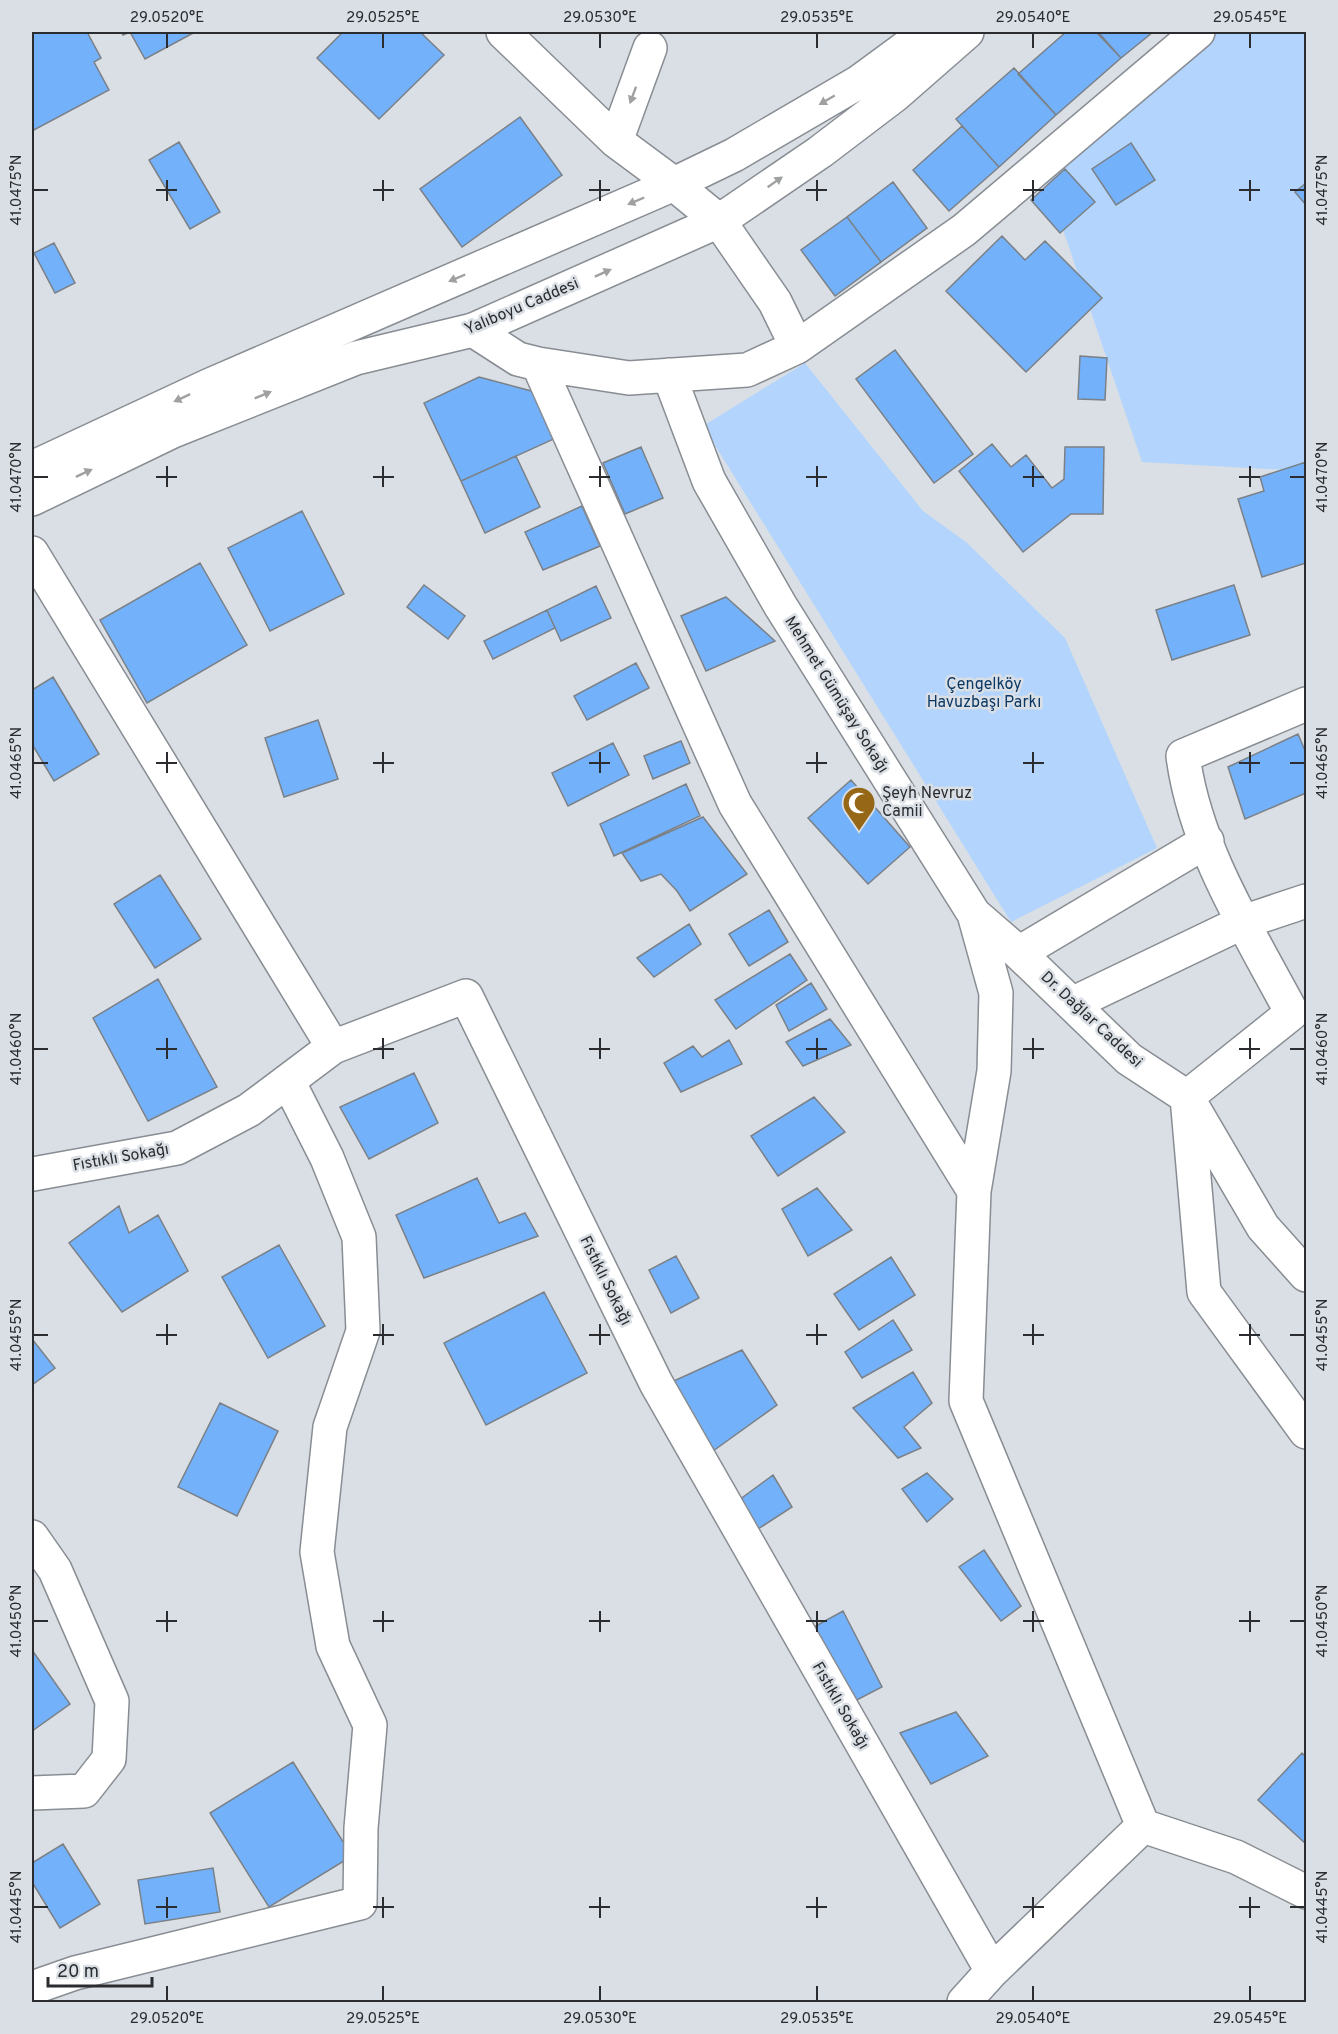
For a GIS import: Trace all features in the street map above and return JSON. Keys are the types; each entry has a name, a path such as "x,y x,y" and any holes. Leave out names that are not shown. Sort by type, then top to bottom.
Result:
{"street":[{"path":"503,32 616,141 719,221 775,302 797,347"},
{"path":"859,82 903,32"},
{"path":"32,468 208,386 674,184 734,155 859,82 927,32"},
{"name":"Yalıboyu Caddesi","path":"32,499 173,431 356,358 473,330 719,221 820,152 895,95 967,32"},
{"path":"473,330 518,359 628,378 747,370 797,347 964,231 1197,32"},
{"path":"616,141 650,48"},
{"path":"538,364 735,804 974,1191"},
{"name":"Mehmet Gümüşay Sokağı","path":"669,375 709,481 780,605 974,914 996,993 994,1071 974,1191 966,1401 1143,1826"},
{"path":"32,554 333,1047"},
{"path":"1306,704 1183,756 1187,785 1221,882 1292,1013 1186,1098 1204,1292 1306,1432"},
{"path":"1019,953 1207,841"},
{"path":"1072,1004 1243,922 1306,902"},
{"name":"Dr. Dağlar Caddesi","path":"974,914 1019,953 1128,1059 1186,1098 1263,1227 1306,1275"},
{"name":"Fıstıklı Sokağı","path":"33,1174 177,1148 249,1110 333,1047 466,996 656,1383 992,1971"},
{"path":"38,1986 75,1972 360,1903 361,1828 370,1725 333,1646 317,1552 330,1426 363,1331 359,1237 327,1158 288,1081"},
{"path":"32,1537 55,1570 112,1701 110,1759 84,1791 32,1793"},
{"path":"964,2002 992,1971 1143,1826 1236,1857 1306,1892"}],"green space":[{"path":"1182,32 1306,32 1306,471 1142,462 1038,156"},
{"name":"Çengelköy Havuzbaşı Parkı","path":"805,363 923,511 966,542 1065,638 1157,848 1011,922 703,426"}],"building":[{"path":"32,32 87,32 101,58 94,62 109,90 32,131"},
{"path":"130,32 195,32 145,59"},
{"path":"343,32 420,32 444,55 379,119 317,58"},
{"path":"1066,32 1096,32 1121,58 1056,115 1018,74"},
{"path":"1098,32 1153,32 1121,58"},
{"path":"1014,68 1056,115 999,167 956,119"},
{"path":"520,117 562,175 462,247 420,189"},
{"path":"962,126 999,167 949,211 913,170"},
{"path":"179,142 220,212 190,229 149,160"},
{"path":"1131,143 1155,180 1116,205 1092,169"},
{"path":"1065,169 1095,202 1060,233 1031,200"},
{"path":"893,182 927,228 881,262 847,217"},
{"path":"1306,183 1306,205 1295,192"},
{"path":"847,217 881,262 835,296 801,250"},
{"path":"1002,236 1025,260 1045,241 1102,298 1026,372 946,291"},
{"path":"54,243 75,283 55,293 34,253"},
{"path":"895,350 973,454 934,483 856,379"},
{"path":"1080,356 1107,358 1105,400 1078,399"},
{"path":"479,377 535,392 556,438 461,481 424,403"},
{"path":"992,444 1011,467 1026,455 1052,488 1064,479 1065,447 1104,447 1103,514 1071,514 1023,552 959,471"},
{"path":"641,447 663,498 625,514 603,463"},
{"path":"516,456 540,507 485,533 461,481"},
{"path":"1306,462 1306,563 1262,577 1238,499 1264,491 1260,477"},
{"path":"582,506 600,546 543,570 525,532"},
{"path":"302,511 344,594 270,631 228,548"},
{"path":"200,563 247,645 147,703 100,620"},
{"path":"424,585 465,616 448,639 407,607"},
{"path":"1234,585 1250,635 1172,660 1156,610"},
{"path":"596,586 611,618 561,641 547,610"},
{"path":"726,597 775,641 706,671 681,616"},
{"path":"547,610 555,628 493,659 484,641"},
{"path":"636,663 649,688 587,720 574,696"},
{"path":"53,677 99,754 54,781 32,744 32,690"},
{"path":"318,720 338,779 284,797 265,738"},
{"path":"1298,734 1306,753 1306,793 1245,819 1228,767"},
{"path":"681,741 690,763 653,779 644,756"},
{"path":"613,743 629,775 568,806 552,773"},
{"name":"Şeyh Nevruz Camii","path":"851,780 910,847 868,884 808,818"},
{"path":"686,784 700,816 614,856 600,824"},
{"path":"703,817 747,874 690,911 677,891 661,874 641,881 622,853"},
{"path":"160,875 201,939 155,968 114,904"},
{"path":"769,910 788,942 749,966 729,934"},
{"path":"689,924 701,944 654,977 637,958"},
{"path":"790,954 807,980 736,1029 715,1000"},
{"path":"158,979 217,1087 148,1121 93,1018"},
{"path":"811,983 827,1009 789,1031 776,1005"},
{"path":"830,1019 851,1045 803,1066 786,1042"},
{"path":"729,1040 742,1064 681,1092 664,1063 693,1046 702,1057"},
{"path":"414,1073 438,1123 369,1159 340,1107"},
{"path":"814,1097 845,1132 778,1176 751,1136"},
{"path":"477,1178 499,1223 525,1213 538,1236 424,1278 396,1215"},
{"path":"817,1188 852,1230 808,1256 782,1209"},
{"path":"119,1206 129,1233 158,1215 188,1271 122,1312 69,1243"},
{"path":"279,1245 325,1326 268,1358 222,1277"},
{"path":"676,1256 699,1298 671,1313 649,1270"},
{"path":"891,1257 915,1295 859,1330 834,1294"},
{"path":"544,1292 587,1373 486,1425 444,1343"},
{"path":"893,1320 912,1350 862,1378 845,1352"},
{"path":"32,1339 55,1368 32,1385"},
{"path":"742,1350 777,1405 713,1451 667,1384"},
{"path":"913,1372 932,1403 904,1427 921,1448 898,1458 853,1408"},
{"path":"220,1403 278,1431 237,1516 178,1487"},
{"path":"927,1473 953,1499 927,1522 902,1489"},
{"path":"773,1475 792,1507 752,1533 735,1503"},
{"path":"984,1550 1021,1606 1001,1621 959,1567"},
{"path":"843,1611 882,1687 849,1704 810,1629"},
{"path":"32,1650 70,1704 32,1731"},
{"path":"956,1712 988,1756 931,1784 900,1733"},
{"path":"1302,1753 1306,1757 1306,1844 1258,1800"},
{"path":"293,1762 352,1856 269,1907 210,1813"},
{"path":"63,1844 100,1904 60,1928 32,1882 32,1863"},
{"path":"213,1868 220,1912 145,1924 138,1880"}],"place":[{"name":"Şeyh Nevruz Camii","path":"859,832"}]}
